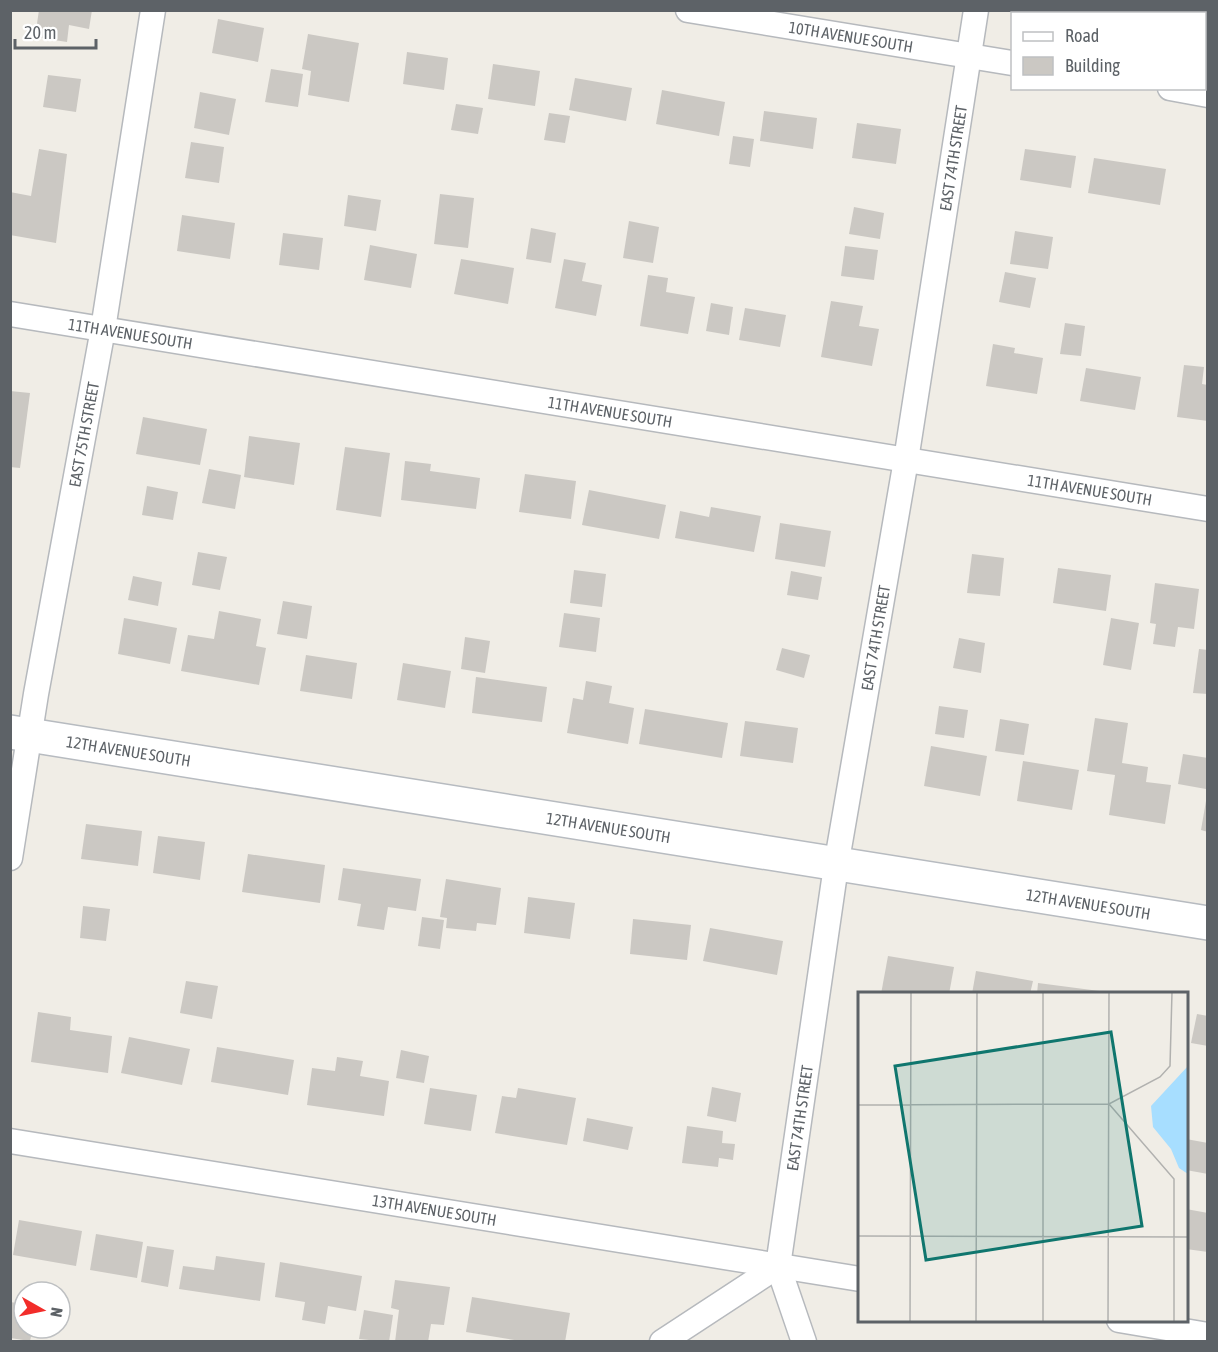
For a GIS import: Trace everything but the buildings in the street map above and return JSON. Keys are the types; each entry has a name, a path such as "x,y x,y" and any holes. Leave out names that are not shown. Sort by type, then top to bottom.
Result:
{"street":[{"name":"EAST 75TH STREET","path":"10,858 20,734 103,329 153,10"},
{"name":"10TH AVENUE SOUTH","path":"688,10 1011,63"},
{"name":"EAST 74TH STREET","path":"778,1266 836,866 906,460 976,10"},
{"path":"1183,90 1208,94"},
{"name":"11TH AVENUE SOUTH","path":"10,314 1208,509"},
{"name":"12TH AVENUE SOUTH","path":"20,734 836,866 1208,923"},
{"name":"13TH AVENUE SOUTH","path":"10,1142 858,1279"},
{"path":"662,1341 778,1266 804,1341"},
{"path":"1131,1322 1208,1335"}]}
